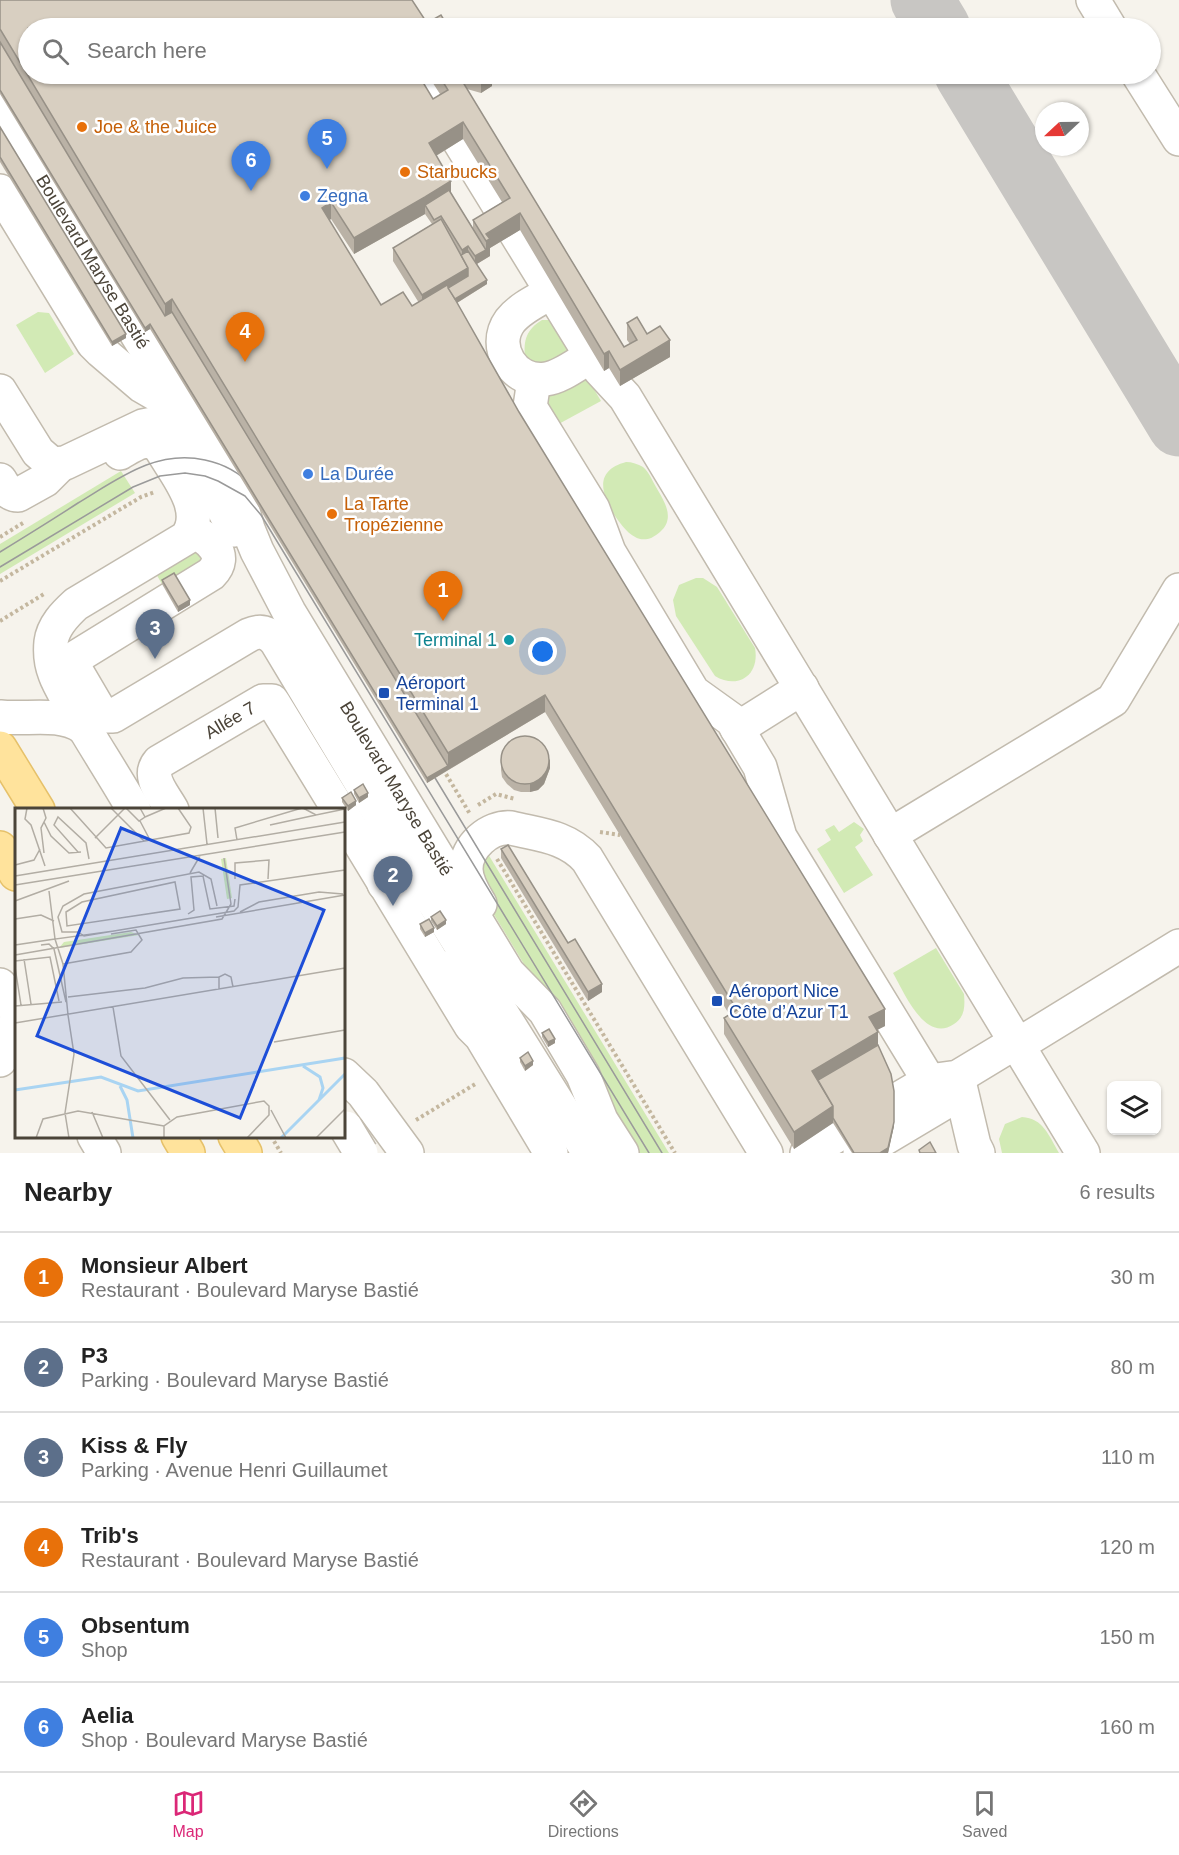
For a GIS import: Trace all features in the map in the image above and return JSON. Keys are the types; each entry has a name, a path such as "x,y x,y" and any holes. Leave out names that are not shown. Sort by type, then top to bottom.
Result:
{"main road":[{"path":"0,747 37,808"},
{"path":"0,848 15,872"},
{"path":"179,1138 188,1153"}],"street":[{"path":"1093,0 1104,18"},
{"path":"424,84 591,356 600,370 625,397 1083,1153"},
{"path":"1144,84 1179,139"},
{"name":"Boulevard Maryse Bastié","path":"0,110 177,400 208,434 228,467 257,552 289,612 508,973 544,1011 583,1075 601,1120 622,1153"},
{"name":"Boulevard Maryse Bastié","path":"0,191 93,343 142,387 189,413"},
{"path":"552,292 519,312 504,332 503,345 512,368 534,380 547,379 559,375 591,356"},
{"path":"534,380 530,407 592,509 609,552 693,692 732,720 760,767 780,837 967,1114 978,1153"},
{"path":"0,391 42,458 52,464 35,485"},
{"path":"0,412 31,463 35,485"},
{"path":"35,485 152,423 171,426 181,435 230,521 246,558 409,877 430,958 471,1026 481,1036 551,1153"},
{"path":"35,485 77,455 64,454 54,445 45,430"},
{"path":"35,485 57,485 71,482 134,445 152,441 161,449 193,504 192,531 186,538 76,604 67,612 51,639 55,674 92,720 126,754 154,770 155,781 171,808"},
{"path":"134,808 92,720 74,668 74,658 216,569 219,556 215,548 202,535 192,531"},
{"path":"890,835 1113,700 1179,590"},
{"path":"0,717 60,717 74,721 113,716 249,635 262,632 272,636 276,641 328,728 409,877"},
{"path":"737,729 802,688"},
{"name":"Allée 7","path":"154,770 159,762 268,700 274,704 338,808"},
{"path":"345,818 409,877 490,980 555,1072 601,1120 594,1153"},
{"path":"544,1011 477,900 467,877 467,861 483,836 496,829 510,828 560,839 570,844 587,859 766,1153"},
{"path":"807,1153 944,1079 1017,1043 1179,946"},
{"path":"430,958 501,1012 589,1153"},
{"path":"0,985 15,1009"},
{"path":"0,1060 15,1024"},
{"path":"345,1076 363,1093 399,1143"},
{"path":"860,1153 942,1104 944,1079"},
{"path":"902,1153 907,1147 967,1114"},
{"path":"95,1138 104,1153"}],"path":[{"path":"0,537 35,485"},
{"path":"0,581 141,497 159,491"},
{"path":"0,621 43,594"},
{"path":"438,761 675,1153"},
{"path":"399,1143 481,1081"},
{"path":"248,1145 281,1153"}],"green space":[{"path":"38,312 49,313 74,354 45,373 16,325"},
{"path":"542,320 552,320 568,347 560,359 550,364 537,363 525,357 527,336"},
{"path":"580,378 588,379 601,401 555,426 543,399"},
{"path":"626,462 637,464 645,469 665,504 668,515 665,527 652,537 639,539 627,531 613,513 605,497 603,482 605,476 609,470"},
{"path":"121,471 135,493 0,574 0,544"},
{"path":"193,542 204,560 162,584 152,567"},
{"path":"696,578 703,578 717,587 755,648 756,658 751,672 739,680 724,680 715,676 676,616 673,600 679,585"},
{"path":"854,822 864,829 860,835 863,841 855,847 873,875 844,893 817,849 831,840 825,830 834,825 839,832"},
{"path":"488,854 669,1153 638,1153 484,898 482,863"},
{"path":"936,948 964,994 962,1015 954,1024 944,1028 934,1027 925,1022 909,1003 893,973"},
{"path":"1022,1117 1040,1124 1059,1153 1002,1153 999,1139 1005,1124"}],"building":[{"name":"Terminal 1","path":"0,0 412,0 424,18 18,18 18,59 0,29"},
{"path":"0,42 18,72 18,84 25,84 165,316 172,312 448,766 427,778 150,324 145,328 0,90"},
{"name":"Terminal 1","path":"33,84 424,84 433,99 448,90 444,84 464,84 624,347 637,340 627,323 637,317 647,334 660,326 670,340 620,370 609,351 604,354 520,213 486,234 490,239 486,241 473,220 510,198 463,122 429,143 451,181 425,197 354,238 331,202 322,208 381,305 403,292 412,306 447,285 519,412 885,1009 869,1017 878,1032 812,1071 833,1106 794,1132 724,1018 737,1010 545,695 448,753 172,299 165,304"},
{"path":"0,127 126,334 112,342 0,157"},
{"path":"449,190 486,250 475,256 468,246 462,250 441,216 434,220 425,205"},
{"path":"441,219 468,268 422,295 393,248"},
{"path":"468,251 487,280 455,299 448,288 468,276 468,268 461,255"},
{"path":"174,573 190,600 178,607 162,580"},
{"path":"520,736 530,736 542,743 549,755 549,765 542,777 530,784 520,784 505,773 501,765 501,755 512,740"},
{"path":"363,784 368,793 359,798 354,790"},
{"path":"351,792 356,801 348,806 342,798"},
{"path":"508,845 568,943 575,939 602,984 588,992 501,849"},
{"path":"440,911 446,920 437,926 431,917"},
{"path":"429,919 434,928 425,933 420,924"},
{"path":"549,1029 555,1039 548,1042 542,1033"},
{"path":"878,1045 891,1074 894,1091 894,1122 888,1148 880,1153 854,1153 833,1118 833,1106 818,1080"},
{"path":"528,1052 533,1061 525,1066 520,1058"},
{"path":"930,1142 936,1153 920,1153 919,1150"}],"taxiway":[{"path":"922,0 933,18"},
{"path":"972,84 1179,425"}],"tram line":[{"path":"0,552 123,476 154,462 187,458 205,460 231,469 252,486"},
{"path":"0,567 133,487 160,476 185,473 205,476 245,496 261,515 649,1153"},
{"path":"426,763 662,1153"}],"place":[{"name":"Joe & the Juice","path":"82,127"},
{"name":"Obsentum","path":"327,169"},
{"name":"Starbucks","path":"405,172"},
{"name":"Aelia","path":"251,191"},
{"name":"Zegna","path":"305,196"},
{"name":"Trib's","path":"245,362"},
{"name":"La Durée","path":"308,474"},
{"name":"La Tarte Tropézienne","path":"332,514"},
{"name":"Monsieur Albert","path":"443,621"},
{"name":"Terminal 1","path":"509,640"},
{"name":"Kiss & Fly","path":"155,659"},
{"name":"Aéroport Terminal 1","path":"384,693"},
{"name":"P3","path":"393,906"},
{"name":"Aéroport Nice Côte d’Azur T1","path":"717,1001"}]}
